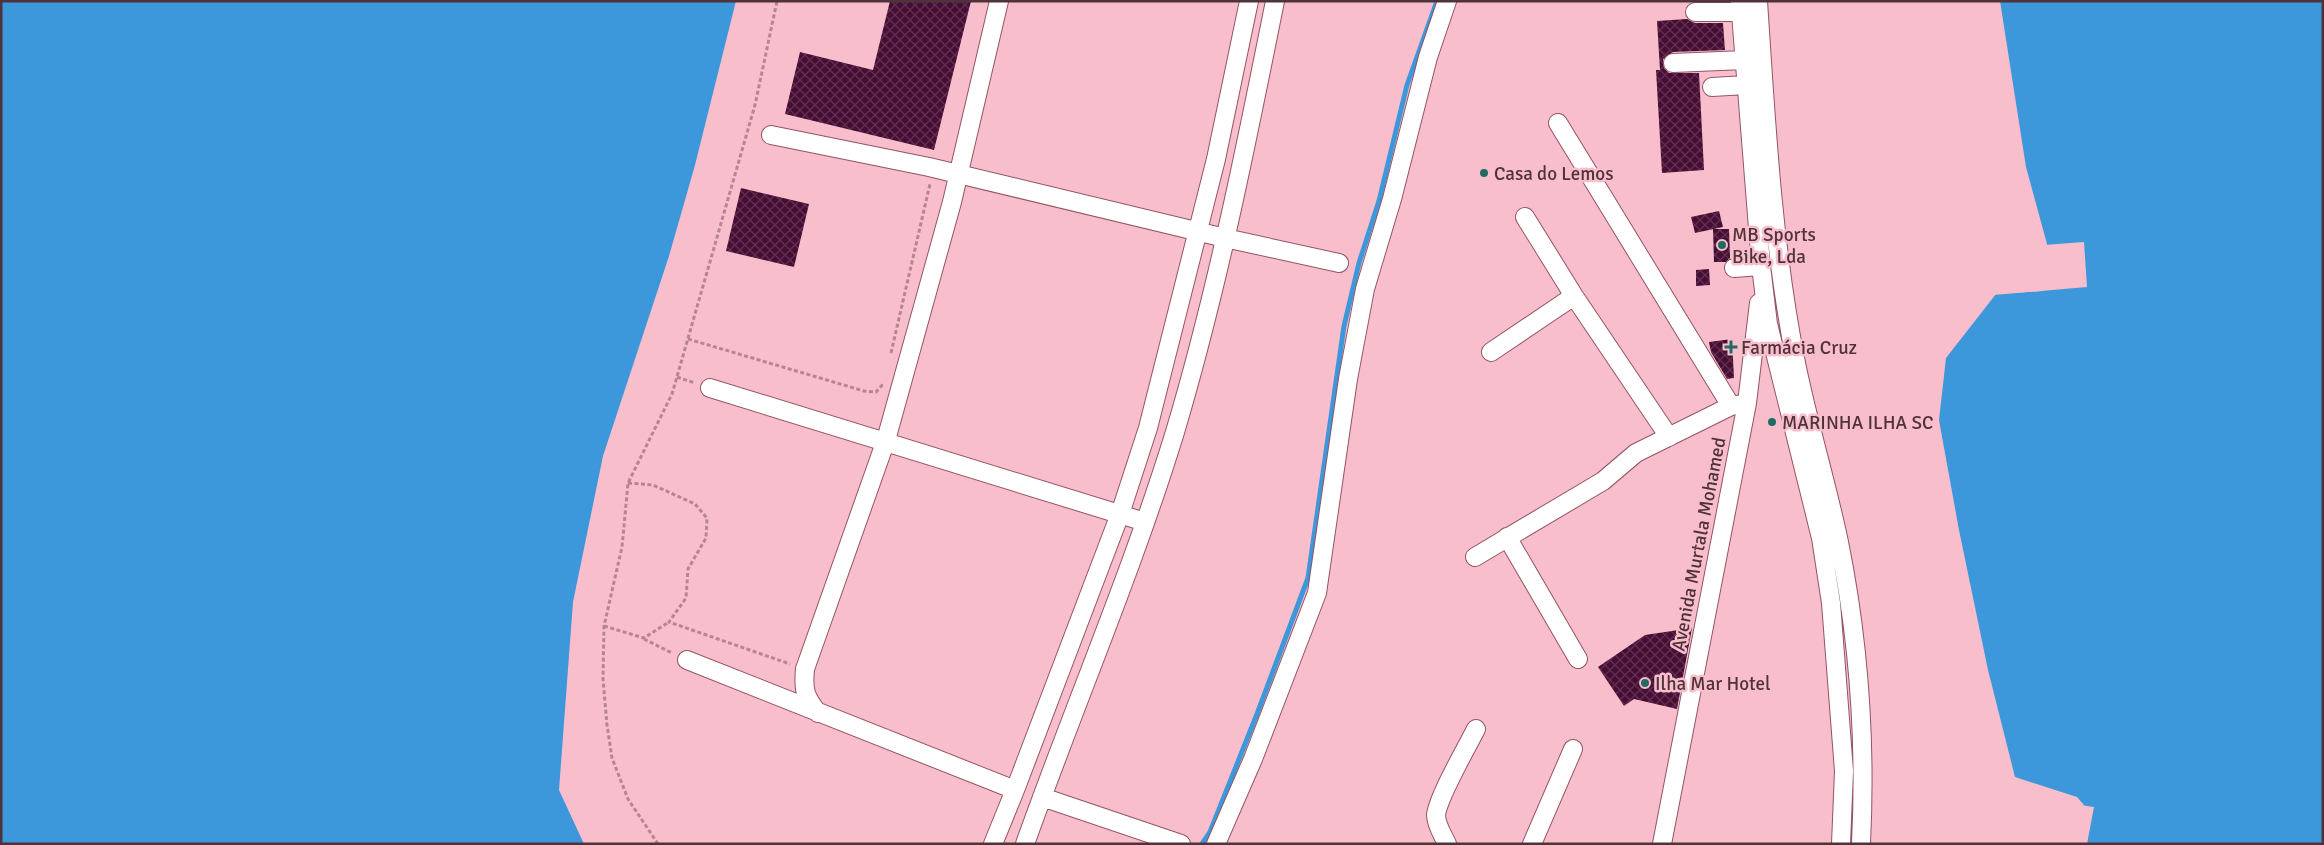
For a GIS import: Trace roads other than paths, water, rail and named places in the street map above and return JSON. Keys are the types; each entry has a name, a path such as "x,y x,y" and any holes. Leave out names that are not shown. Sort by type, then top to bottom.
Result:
{"street":[{"path":"818,713 806,699 803,684 805,669 886,440 959,174 999,1"},
{"path":"993,844 1120,514 1148,428 1216,158 1249,1"},
{"path":"1025,844 1146,522 1175,431 1242,165 1275,1"},
{"path":"1216,844 1253,760 1317,593 1348,379 1365,289 1392,199 1428,57 1447,1"},
{"path":"1758,1 1774,220 1783,287 1795,360 1839,543 1850,608 1860,709 1862,808 1860,844"},
{"path":"1695,12 1741,7"},
{"name":"Avenida Murtala Mohamed","path":"1741,7 1761,273 1768,324 1820,538 1831,603 1844,771 1841,844"},
{"path":"1673,63 1744,60"},
{"path":"1712,88 1746,85"},
{"path":"1474,556 1603,481 1636,453 1739,405 1558,123"},
{"path":"771,135 934,168 1225,238 1339,262"},
{"path":"1526,217 1574,296 1669,437"},
{"path":"1734,268 1761,273"},
{"name":"Avenida Murtala Mohamed","path":"1662,844 1761,273"},
{"path":"1491,352 1574,296"},
{"path":"710,388 886,440 1146,522"},
{"path":"1507,537 1578,659"},
{"path":"687,660 1015,790"},
{"path":"1447,844 1439,828 1436,816 1438,808 1476,729"},
{"path":"1532,844 1573,749"},
{"path":"1042,797 1181,844"}],"water":[{"path":"1,1 736,1 695,165 669,256 603,456 573,602 559,790 584,844 1,844"},
{"path":"2000,1 2323,1 2323,844 2075,844 2084,805 2077,797 2015,777 1988,670 1959,530 1939,420 1946,358 1996,294 2043,291 2047,244 2026,167"}],"waterway":[{"path":"1202,844 1210,832 1308,578 1344,326 1359,263 1379,201 1407,85 1437,1"}],"place":[{"name":"Casa do Lemos","path":"1484,173"},
{"name":"MB Sports Bike, Lda","path":"1722,245"},
{"name":"Farmácia Cruz","path":"1731,347"},
{"name":"MARINHA ILHA SC","path":"1772,422"},
{"name":"Ilha Mar Hotel","path":"1645,683"}]}
